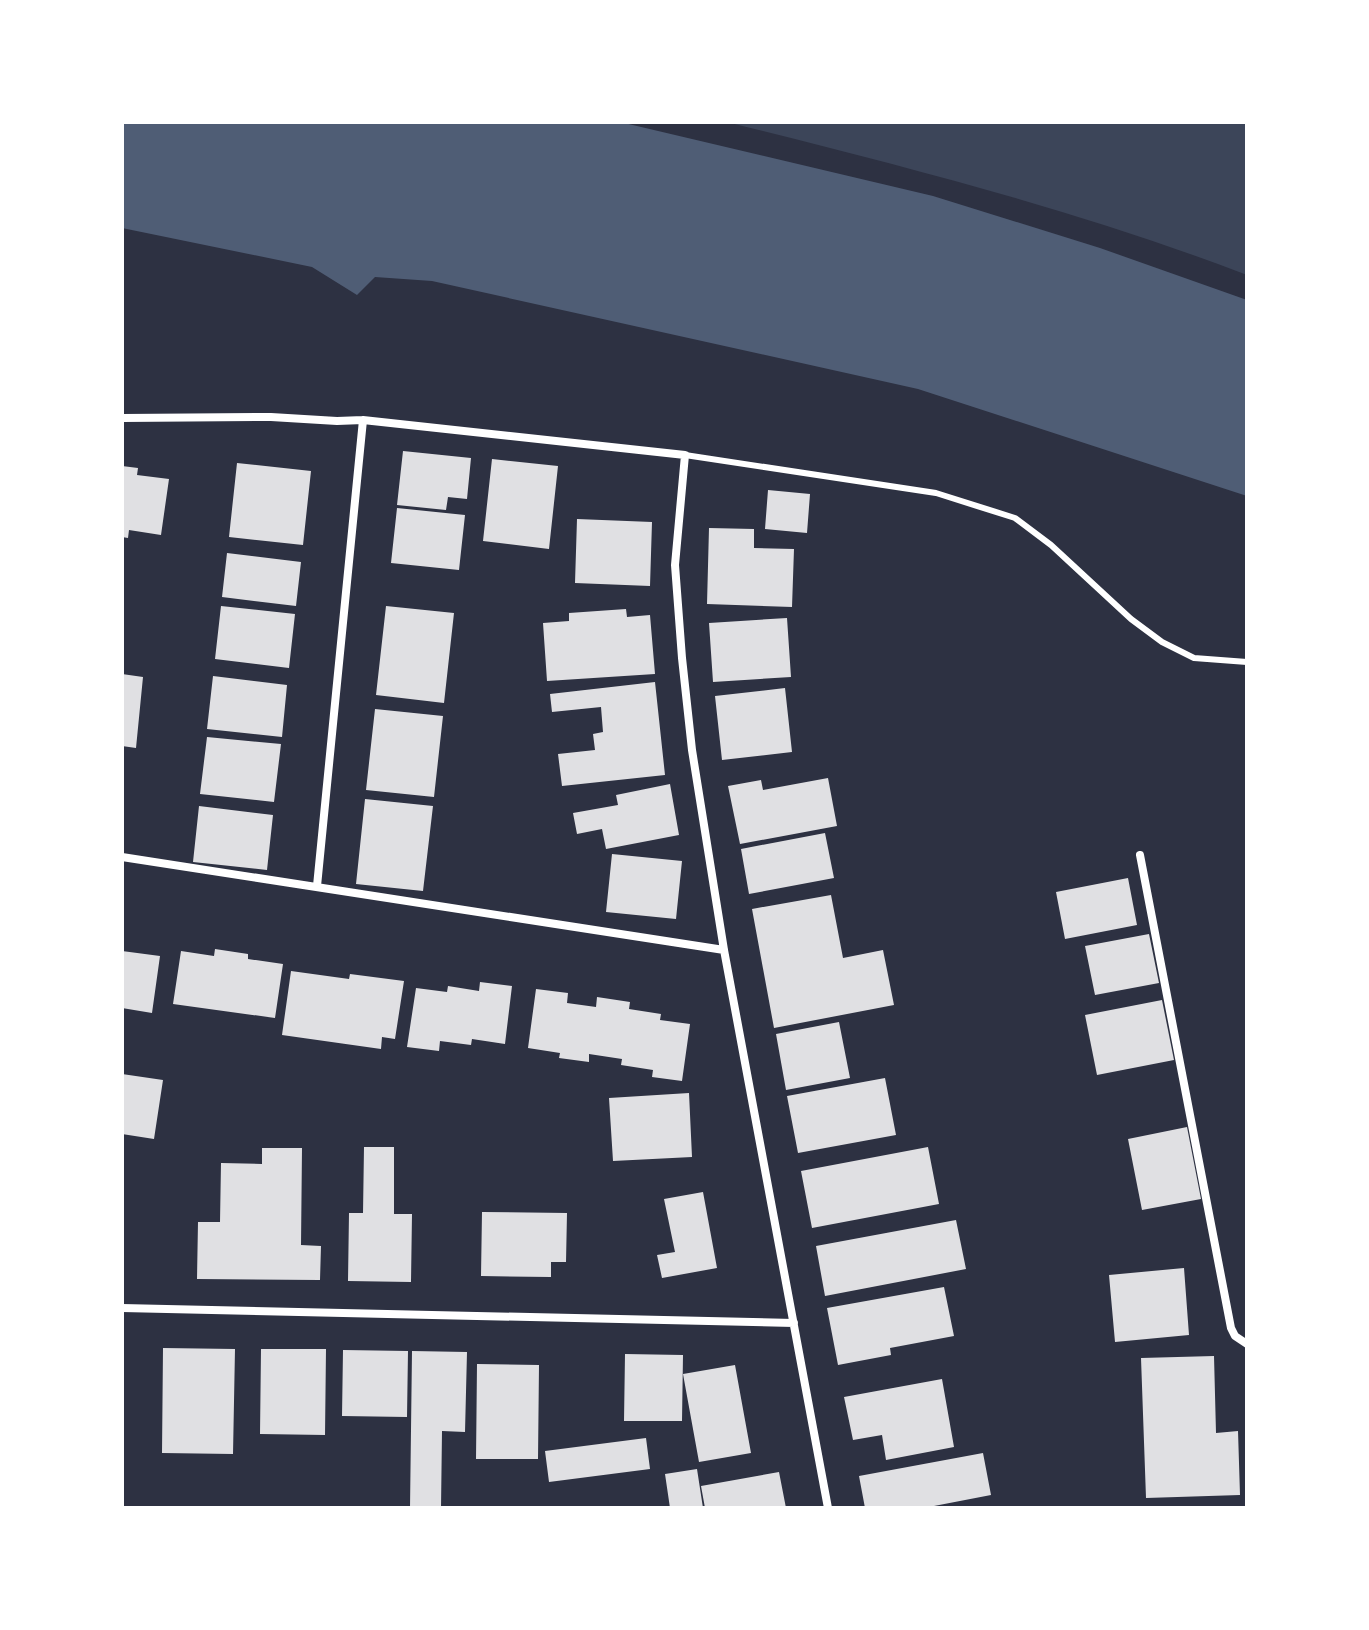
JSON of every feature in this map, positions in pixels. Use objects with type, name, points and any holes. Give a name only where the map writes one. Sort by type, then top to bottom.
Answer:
[{"type":"street","points":[[122,418],[363,420],[685,455],[675,565],[692,750],[724,950],[828,1508]]},
{"type":"street","points":[[317,886],[363,420]]},
{"type":"street","points":[[1140,855],[1231,1328],[1235,1336],[1247,1344]]},
{"type":"street","points":[[122,857],[724,950]]},
{"type":"street","points":[[122,1308],[794,1323]]},
{"type":"lane","points":[[685,455],[936,493],[1015,518],[1051,545],[1131,619],[1162,642],[1194,658],[1247,662]]},
{"type":"shaded area","points":[[122,122],[620,122],[933,196],[1100,248],[1247,300],[1247,496],[918,389],[432,281],[375,277],[357,295],[312,267],[122,228]]},
{"type":"shaded area","points":[[727,122],[1247,122],[1247,275],[1054,210]]},
{"type":"building","points":[[403,451],[471,458],[467,499],[448,497],[446,510],[397,505]]},
{"type":"building","points":[[492,459],[558,466],[549,549],[483,541]]},
{"type":"building","points":[[237,463],[311,471],[303,545],[229,537]]},
{"type":"building","points":[[122,466],[138,468],[137,475],[169,479],[161,535],[129,530],[128,538],[122,537]]},
{"type":"building","points":[[768,490],[810,494],[807,533],[765,529]]},
{"type":"building","points":[[397,508],[465,515],[459,570],[391,563]]},
{"type":"building","points":[[577,519],[652,522],[650,586],[575,583]]},
{"type":"building","points":[[709,528],[754,529],[754,548],[794,549],[792,607],[707,604]]},
{"type":"building","points":[[227,553],[301,562],[296,606],[222,597]]},
{"type":"building","points":[[221,606],[295,614],[289,668],[215,659]]},
{"type":"building","points":[[386,606],[454,613],[444,703],[376,695]]},
{"type":"building","points":[[626,609],[627,617],[650,615],[655,674],[547,681],[543,623],[569,621],[569,613]]},
{"type":"building","points":[[787,618],[791,677],[713,682],[709,623]]},
{"type":"building","points":[[122,674],[143,677],[136,748],[122,746]]},
{"type":"building","points":[[213,676],[287,685],[282,737],[207,729]]},
{"type":"building","points":[[655,682],[665,775],[562,786],[558,754],[595,750],[593,734],[603,732],[601,707],[552,712],[550,694]]},
{"type":"building","points":[[785,688],[792,752],[722,760],[715,696]]},
{"type":"building","points":[[375,709],[443,716],[434,797],[366,790]]},
{"type":"building","points":[[207,737],[281,744],[274,802],[200,794]]},
{"type":"building","points":[[828,778],[837,826],[740,844],[728,786],[761,780],[763,790]]},
{"type":"building","points":[[670,784],[679,835],[606,849],[602,829],[577,834],[573,813],[618,805],[616,795]]},
{"type":"building","points":[[365,799],[433,806],[423,891],[356,884]]},
{"type":"building","points":[[199,806],[273,815],[267,870],[193,862]]},
{"type":"building","points":[[825,833],[834,878],[749,894],[741,849]]},
{"type":"building","points":[[612,854],[682,861],[676,919],[606,912]]},
{"type":"building","points":[[1128,878],[1137,925],[1065,939],[1056,892]]},
{"type":"building","points":[[831,895],[843,958],[883,950],[894,1005],[774,1028],[752,909]]},
{"type":"building","points":[[1149,934],[1159,983],[1095,995],[1085,946]]},
{"type":"building","points":[[215,949],[248,954],[248,959],[283,964],[275,1018],[173,1004],[181,951],[214,956]]},
{"type":"building","points":[[122,951],[160,956],[152,1013],[122,1008]]},
{"type":"building","points":[[291,971],[349,979],[350,974],[404,981],[395,1039],[382,1037],[381,1049],[282,1035]]},
{"type":"building","points":[[480,982],[512,986],[505,1044],[472,1039],[471,1045],[440,1041],[439,1051],[407,1047],[416,988],[447,992],[448,986],[479,991]]},
{"type":"building","points":[[536,989],[568,993],[567,1003],[596,1007],[597,997],[630,1002],[629,1009],[661,1014],[660,1020],[690,1024],[682,1081],[652,1077],[653,1070],[621,1065],[622,1059],[589,1054],[589,1062],[559,1058],[560,1053],[528,1048]]},
{"type":"building","points":[[1162,1000],[1174,1060],[1097,1075],[1085,1015]]},
{"type":"building","points":[[839,1022],[850,1078],[786,1090],[776,1034]]},
{"type":"building","points":[[122,1074],[163,1080],[154,1139],[122,1134]]},
{"type":"building","points":[[885,1078],[896,1135],[798,1153],[787,1096]]},
{"type":"building","points":[[689,1093],[692,1157],[613,1161],[609,1098]]},
{"type":"building","points":[[1187,1127],[1201,1199],[1142,1210],[1128,1139]]},
{"type":"building","points":[[364,1147],[394,1147],[394,1214],[412,1214],[411,1282],[348,1281],[349,1213],[363,1213]]},
{"type":"building","points":[[928,1147],[939,1204],[812,1228],[801,1171]]},
{"type":"building","points":[[262,1148],[302,1148],[301,1245],[321,1246],[320,1280],[197,1279],[198,1222],[220,1222],[221,1163],[262,1164]]},
{"type":"building","points":[[703,1192],[717,1268],[662,1278],[657,1255],[675,1252],[664,1199]]},
{"type":"building","points":[[482,1212],[567,1213],[566,1262],[551,1262],[551,1277],[481,1276]]},
{"type":"building","points":[[956,1220],[966,1269],[825,1296],[816,1246]]},
{"type":"building","points":[[1184,1268],[1189,1335],[1115,1342],[1109,1275]]},
{"type":"building","points":[[944,1287],[954,1336],[890,1348],[891,1355],[838,1365],[827,1308]]},
{"type":"building","points":[[163,1348],[235,1349],[233,1454],[162,1453]]},
{"type":"building","points":[[261,1349],[326,1349],[325,1435],[260,1434]]},
{"type":"building","points":[[343,1350],[408,1351],[407,1417],[342,1416]]},
{"type":"building","points":[[412,1351],[467,1352],[465,1432],[442,1431],[441,1508],[410,1508]]},
{"type":"building","points":[[625,1354],[683,1355],[682,1421],[624,1421]]},
{"type":"building","points":[[1214,1356],[1216,1433],[1238,1431],[1240,1495],[1146,1498],[1141,1358]]},
{"type":"building","points":[[477,1364],[539,1365],[538,1459],[476,1459]]},
{"type":"building","points":[[735,1365],[751,1453],[699,1462],[683,1374]]},
{"type":"building","points":[[942,1379],[954,1447],[886,1460],[882,1435],[853,1440],[844,1397]]},
{"type":"building","points":[[646,1438],[650,1469],[549,1482],[545,1451]]},
{"type":"building","points":[[983,1453],[991,1495],[934,1508],[865,1508],[859,1476]]},
{"type":"building","points":[[697,1469],[703,1508],[670,1508],[665,1474]]},
{"type":"building","points":[[779,1472],[786,1508],[705,1508],[701,1486]]}]
